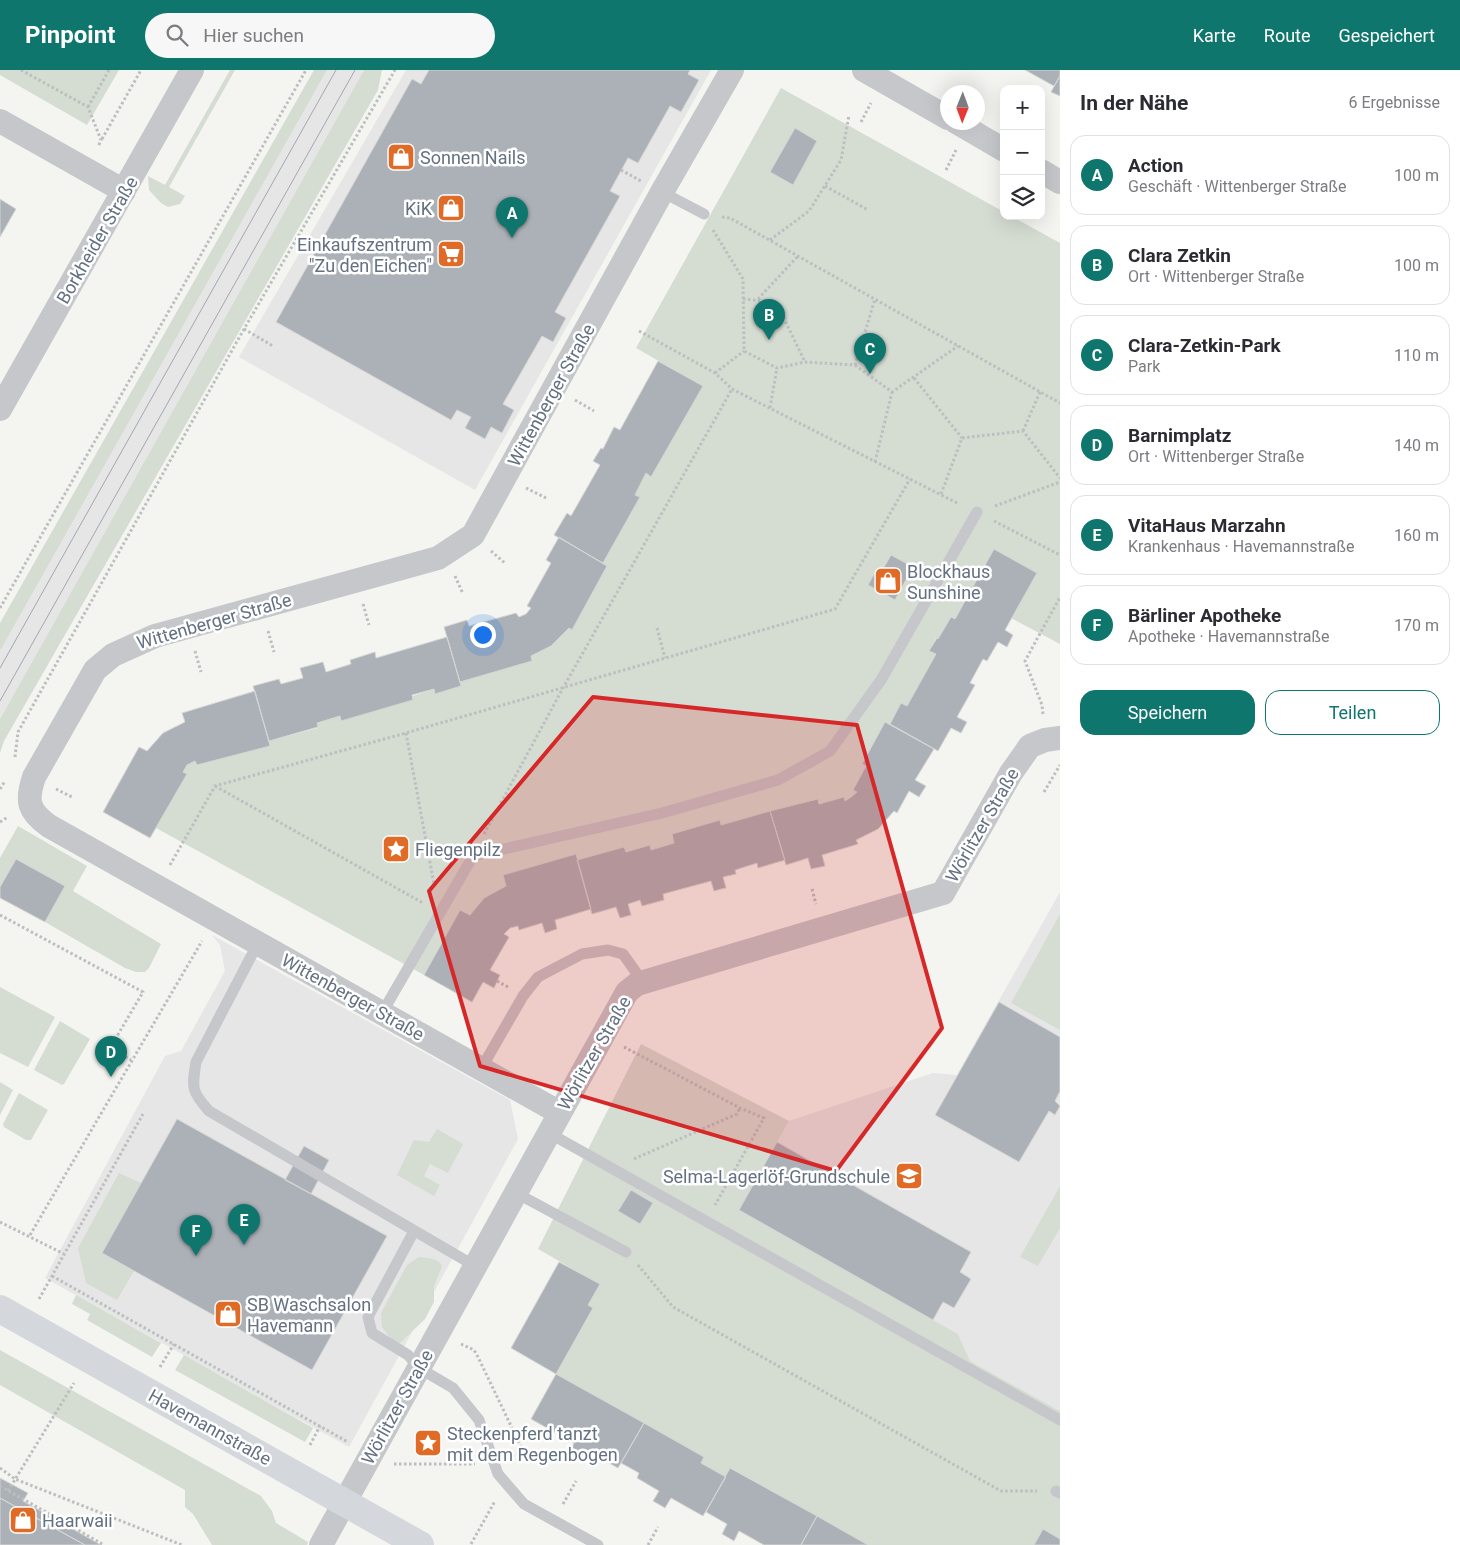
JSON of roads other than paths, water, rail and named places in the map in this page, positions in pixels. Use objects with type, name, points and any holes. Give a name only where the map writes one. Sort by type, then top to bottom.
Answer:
[{"type":"main road","name":"Havemannstraße","points":[[0,1309],[420,1545]]},
{"type":"street","name":"Borkheider Straße","points":[[0,409],[192,70]]},
{"type":"street","name":"Wittenberger Straße","points":[[554,1123],[481,1069],[49,826],[35,816],[29,802],[34,777],[95,670],[113,655],[155,636],[438,558],[473,535],[498,474],[732,70]]},
{"type":"street","points":[[864,70],[940,113]]},
{"type":"street","points":[[0,121],[124,191]]},
{"type":"street","points":[[970,130],[1000,148]]},
{"type":"street","points":[[1045,173],[1060,182]]},
{"type":"street","name":"Wörlitzer Straße","points":[[321,1545],[346,1503],[627,992],[643,982],[943,893],[1021,758],[1030,746],[1052,739]]},
{"type":"lane","points":[[662,192],[704,214]]},
{"type":"lane","points":[[382,1013],[472,856],[662,813],[778,780],[830,750],[881,680],[977,512]]},
{"type":"lane","points":[[258,944],[196,1062],[193,1082],[195,1095],[209,1111],[475,1266]]},
{"type":"lane","points":[[481,1069],[523,996],[538,976],[582,954],[608,950],[623,954],[643,982]]},
{"type":"lane","points":[[554,1123],[614,1168],[1060,1420]]},
{"type":"lane","points":[[516,1193],[626,1252]]},
{"type":"lane","points":[[414,1231],[368,1317],[372,1333],[408,1355],[419,1368],[453,1388],[479,1420],[498,1474],[524,1504],[598,1545]]},
{"type":"tram line","points":[[0,668],[336,70]]},
{"type":"tram line","points":[[0,701],[355,70]]},
{"type":"place","name":"Sonnen Nails","points":[[401,157]]},
{"type":"place","name":"KiK","points":[[451,208]]},
{"type":"place","name":"Action","points":[[512,238]]},
{"type":"place","name":"Einkaufszentrum \"Zu den Eichen\"","points":[[451,254]]},
{"type":"place","name":"Clara Zetkin","points":[[769,340]]},
{"type":"place","name":"Clara-Zetkin-Park","points":[[870,374]]},
{"type":"place","name":"Blockhaus Sunshine","points":[[888,581]]},
{"type":"place","name":"Fliegenpilz","points":[[396,849]]},
{"type":"place","name":"Barnimplatz","points":[[111,1077]]},
{"type":"place","name":"Selma-Lagerlöf-Grundschule","points":[[909,1176]]},
{"type":"place","name":"VitaHaus Marzahn","points":[[244,1245]]},
{"type":"place","name":"Bärliner Apotheke","points":[[196,1256]]},
{"type":"place","name":"SB Waschsalon Havemann","points":[[228,1314]]},
{"type":"place","name":"Steckenpferd tanzt mit dem Regenbogen","points":[[428,1443]]},
{"type":"place","name":"Haarwaii","points":[[23,1520]]}]
